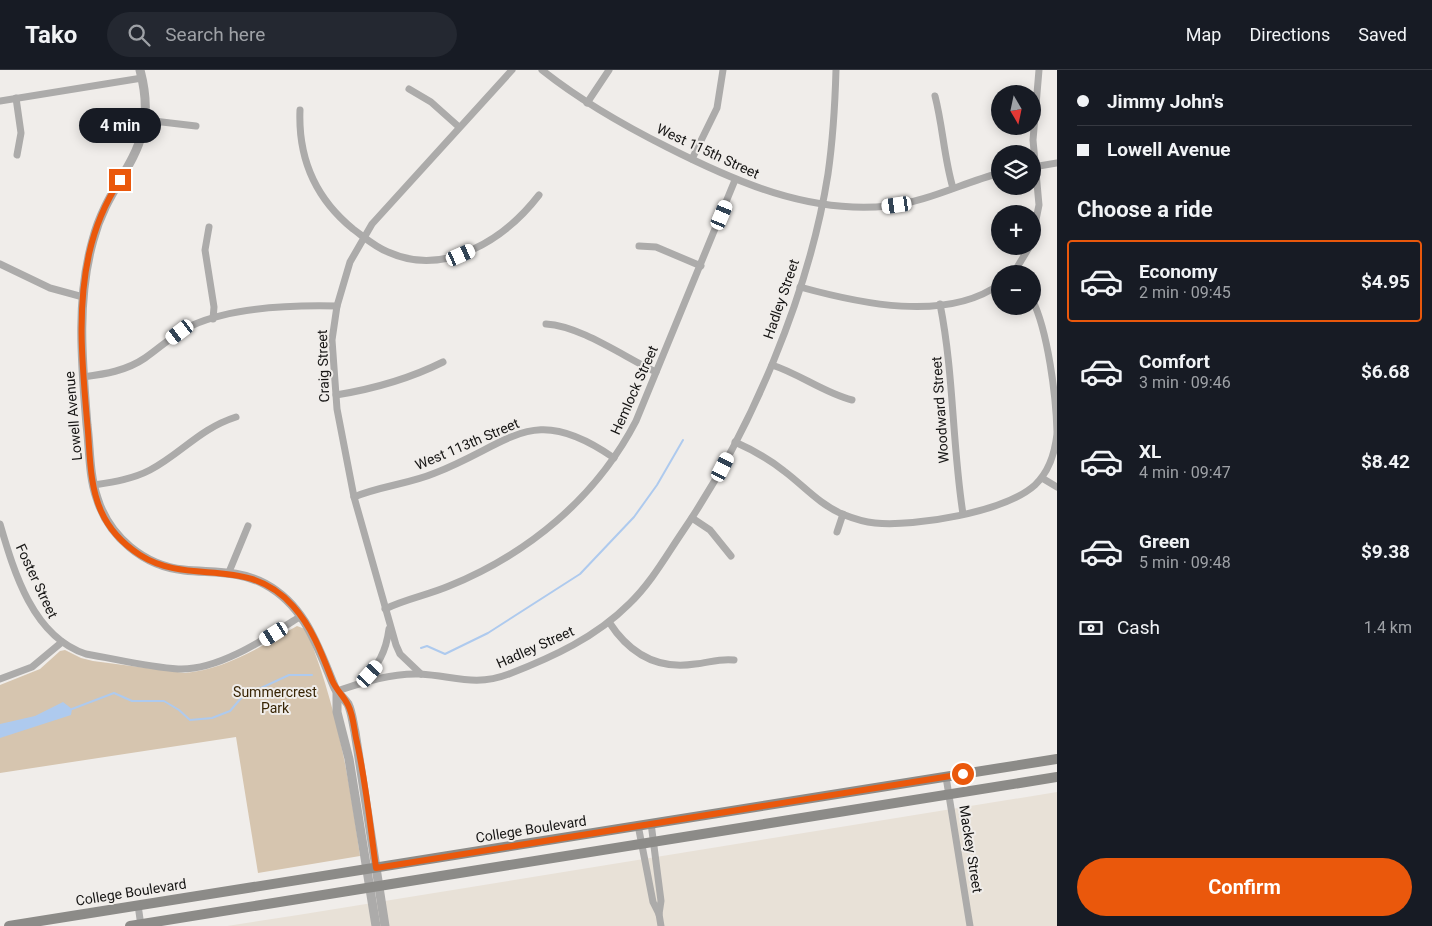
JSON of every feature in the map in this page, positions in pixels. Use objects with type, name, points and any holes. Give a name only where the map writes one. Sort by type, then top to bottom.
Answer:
[{"type":"main road","name":"College Boulevard","points":[[9,926],[1057,759]]},
{"type":"main road","points":[[137,925],[1057,777]]},
{"type":"street","name":"Craig Street","points":[[421,674],[400,654],[390,627],[354,497],[336,395],[332,340],[337,306],[350,262],[379,214],[512,70]]},
{"type":"street","name":"West 115th Street","points":[[542,70],[587,103],[692,160],[735,180],[784,196],[822,203],[887,206],[908,203],[991,176]]},
{"type":"street","points":[[587,103],[609,70]]},
{"type":"street","points":[[692,160],[716,108],[722,70]]},
{"type":"street","name":"Hadley Street","points":[[337,691],[386,677],[421,674],[462,681],[491,680],[561,651],[609,622],[646,586],[692,518],[735,442],[772,365],[800,287],[822,203],[832,146],[836,70]]},
{"type":"street","points":[[1033,145],[1038,70]]},
{"type":"street","points":[[0,101],[141,74]]},
{"type":"street","name":"Lowell Avenue","points":[[141,74],[145,97],[145,120],[140,143],[131,165],[102,213],[89,255],[83,298],[81,329],[83,377],[94,485],[99,505],[109,525],[129,547],[141,556],[162,566],[179,570],[229,572],[265,584],[285,598],[310,629],[337,691],[348,705],[358,747],[374,887],[376,926]]},
{"type":"street","points":[[409,89],[431,102],[459,128]]},
{"type":"street","points":[[935,96],[940,114],[945,160],[953,188]]},
{"type":"street","points":[[16,98],[21,133],[17,155]]},
{"type":"street","points":[[300,110],[301,145],[310,176],[328,206],[377,247],[401,257],[430,261],[446,259],[475,248],[495,236],[521,215],[539,195]]},
{"type":"street","points":[[145,120],[196,126]]},
{"type":"street","points":[[1041,165],[1057,163]]},
{"type":"street","name":"Hemlock Street","points":[[385,609],[449,587],[495,564],[547,529],[595,484],[614,458],[636,422],[735,180]]},
{"type":"street","points":[[209,227],[205,250],[214,306],[213,319]]},
{"type":"street","points":[[639,246],[656,247],[701,266]]},
{"type":"street","points":[[0,264],[43,285],[83,298]]},
{"type":"street","points":[[800,287],[840,298],[890,305],[940,304],[980,295],[991,289]]},
{"type":"street","name":"Woodward Street","points":[[940,304],[950,360],[954,442],[963,514]]},
{"type":"street","points":[[83,377],[115,372],[131,366],[180,332],[213,319],[287,306],[337,306]]},
{"type":"street","points":[[735,442],[768,459],[822,503],[862,521],[890,524],[963,514],[1004,504],[1017,498],[1042,478],[1053,456],[1057,433],[1048,358],[1039,315]]},
{"type":"street","points":[[546,324],[571,328],[656,372]]},
{"type":"street","points":[[336,395],[377,387],[444,362]]},
{"type":"street","points":[[772,365],[802,377],[831,394],[852,400]]},
{"type":"street","points":[[94,485],[120,481],[151,470],[204,431],[236,417]]},
{"type":"street","name":"West 113th Street","points":[[354,497],[430,476],[459,463],[509,436],[534,430],[548,429],[575,435],[614,458]]},
{"type":"street","points":[[1042,478],[1057,487]]},
{"type":"street","points":[[837,532],[843,514]]},
{"type":"street","points":[[692,518],[710,530],[731,556]]},
{"type":"street","name":"Foster Street","points":[[0,524],[15,568],[38,616],[52,635],[86,654],[187,668],[215,662],[260,642],[301,616]]},
{"type":"street","points":[[229,572],[248,526]]},
{"type":"street","points":[[609,622],[631,649],[654,661],[682,666],[716,660],[734,660]]},
{"type":"street","name":"Craig Street","points":[[361,683],[378,665],[383,655],[390,627]]},
{"type":"street","points":[[0,680],[32,667],[62,642]]},
{"type":"street","name":"Mackey Street","points":[[946,777],[970,926]]},
{"type":"street","points":[[651,823],[662,901],[659,914]]},
{"type":"street","points":[[638,825],[653,902],[659,914],[661,926]]},
{"type":"street","name":"Lowell Avenue","points":[[374,887],[385,926]]},
{"type":"street","points":[[137,925],[138,905]]},
{"type":"shaded area","points":[[1057,792],[1057,926],[227,926],[298,915]]},
{"type":"green space","name":"Summercrest Park","points":[[297,626],[305,629],[308,634],[327,689],[341,743],[360,856],[258,873],[236,737],[0,773],[0,685],[40,669],[60,651],[65,650],[81,658],[93,661],[185,673],[200,671],[229,662],[257,649]]},
{"type":"water","points":[[63,702],[72,709],[71,715],[0,738],[0,724],[35,716]]},
{"type":"waterway","points":[[421,648],[427,646],[445,654],[488,633],[580,574],[634,517],[657,485],[683,440]]},
{"type":"waterway","points":[[72,709],[114,693],[132,701],[164,701],[179,710],[190,720],[212,718],[230,711],[248,690],[261,688],[289,675],[312,675]]},
{"type":"route","points":[[120,180],[102,213],[93,238],[83,298],[82,359],[96,497],[109,525],[129,547],[141,556],[169,568],[187,571],[229,572],[242,575],[265,584],[292,604],[310,629],[337,691],[348,705],[360,757],[376,868],[963,774]]}]
